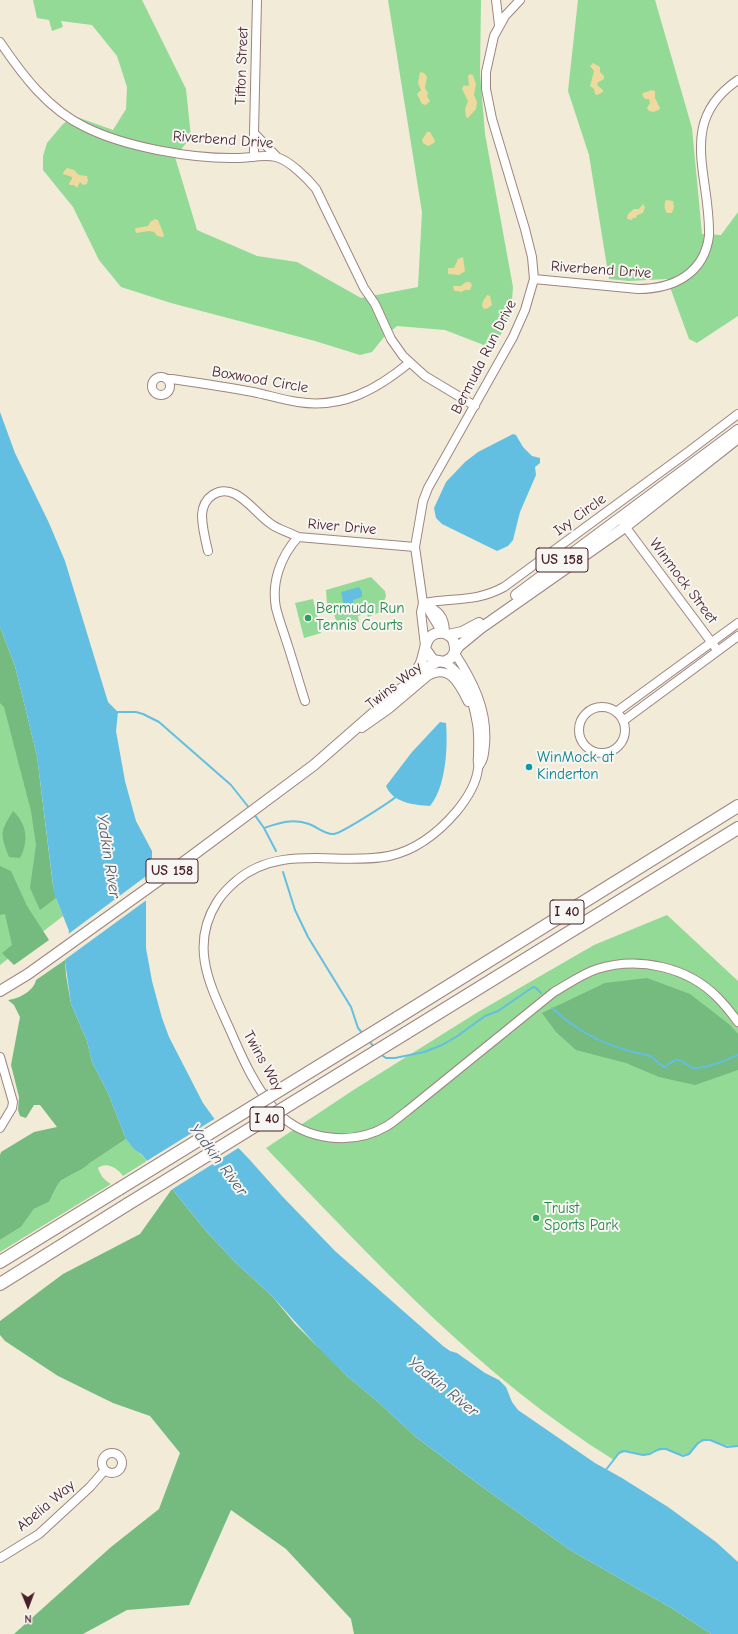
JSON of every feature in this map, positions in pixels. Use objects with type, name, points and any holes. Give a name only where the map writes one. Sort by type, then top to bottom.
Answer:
[{"type":"highway","name":"I 40","points":[[0,1262],[119,1190],[738,806]]},
{"type":"highway","name":"I 40","points":[[0,1284],[738,828]]},
{"type":"main road","name":"US 158","points":[[446,634],[462,632],[479,623],[738,430]]},
{"type":"main road","name":"US 158","points":[[455,652],[481,628],[506,609],[625,527],[738,438]]},
{"type":"main road","points":[[433,634],[446,634],[453,640],[455,652],[451,658],[440,662],[430,658],[426,648],[428,639],[433,634]]},
{"type":"main road","name":"US 158","points":[[0,991],[28,974],[169,873],[314,765],[401,689],[420,666],[426,648]]},
{"type":"main road","name":"US 158","points":[[401,689],[415,680],[431,665],[440,662]]},
{"type":"street","name":"Tifton Street","points":[[254,157],[257,0]]},
{"type":"street","points":[[496,0],[499,26]]},
{"type":"street","name":"Bermuda Run Drive","points":[[426,648],[421,612],[423,602],[415,547],[424,501],[428,488],[513,337],[525,310],[534,279],[532,257],[525,229],[488,105],[486,72],[490,46],[499,26],[505,16],[520,0]]},
{"type":"street","name":"Riverbend Drive","points":[[0,42],[42,96],[68,117],[90,129],[119,140],[156,149],[196,155],[237,158],[277,157],[292,166],[305,176],[316,189],[391,339],[409,363],[438,385],[475,406]]},
{"type":"street","name":"Riverbend Drive","points":[[534,279],[638,289],[653,289],[670,285],[688,274],[701,260],[709,236],[701,142],[703,124],[713,102],[738,80]]},
{"type":"street","points":[[254,133],[277,157]]},
{"type":"street","name":"Boxwood Circle","points":[[168,379],[242,390],[298,402],[326,403],[352,398],[369,391],[388,380],[409,363]]},
{"type":"street","name":"Ivy Circle","points":[[423,602],[475,598],[491,594],[514,580],[738,414]]},
{"type":"street","points":[[625,527],[623,522],[666,488],[672,479]]},
{"type":"street","points":[[208,551],[204,535],[203,512],[207,501],[213,494],[220,491],[230,492],[238,496],[269,523],[298,537]]},
{"type":"street","name":"Winmock Street","points":[[625,527],[718,651]]},
{"type":"street","name":"River Drive","points":[[305,701],[276,607],[275,588],[278,571],[284,558],[298,537],[415,547]]},
{"type":"street","name":"Bermuda Run Drive","points":[[423,602],[446,634]]},
{"type":"street","points":[[616,712],[738,623]]},
{"type":"street","points":[[623,721],[738,636]]},
{"type":"street","name":"Twins Way","points":[[455,652],[471,678],[483,714],[485,749],[483,761],[479,766]]},
{"type":"street","name":"Twins Way","points":[[440,662],[455,670],[466,686],[473,702],[478,731],[479,766],[475,779],[463,803],[441,829],[415,847],[390,856],[296,859],[264,864],[247,872],[230,886],[217,901],[208,920],[203,943],[204,961],[208,980],[257,1085],[277,1112],[289,1123],[318,1135],[335,1139],[370,1134],[387,1126],[407,1111],[554,992],[596,969],[618,964],[642,963],[668,968],[693,979],[718,998],[738,1022]]},
{"type":"street","name":"Twins Way","points":[[337,746],[389,709],[428,676],[436,672],[447,674],[456,681],[475,717]]},
{"type":"street","points":[[601,707],[609,708],[616,712],[623,721],[625,729],[624,737],[620,744],[606,752],[597,752],[590,749],[580,736],[579,728],[581,720],[586,713],[593,709],[601,707]]},
{"type":"street","points":[[0,1057],[13,1102],[12,1108],[0,1128]]},
{"type":"street","name":"Abelia Way","points":[[0,1557],[39,1534],[104,1471]]},
{"type":"green space","points":[[33,0],[142,0],[186,89],[191,137],[175,157],[197,230],[257,256],[297,262],[361,298],[418,287],[422,212],[388,0],[481,0],[480,73],[485,134],[513,287],[511,314],[498,340],[489,347],[445,330],[397,326],[384,337],[372,352],[360,355],[315,341],[171,303],[121,287],[99,260],[73,207],[43,170],[43,156],[47,143],[63,124],[74,116],[113,130],[126,109],[127,87],[117,56],[92,25],[61,21],[63,27],[52,31],[49,20],[37,18]]},
{"type":"green space","points":[[578,0],[655,0],[692,128],[702,234],[721,235],[738,212],[738,316],[697,343],[689,339],[667,279],[629,281],[609,279],[589,155],[568,91]]},
{"type":"green space","points":[[371,577],[385,591],[386,596],[380,612],[368,617],[367,613],[358,616],[359,622],[345,625],[344,622],[337,624],[331,603],[327,604],[326,590]]},
{"type":"green space","name":"Bermuda Run Tennis Courts","points":[[313,599],[321,633],[304,638],[295,603]]},
{"type":"green space","points":[[0,627],[54,893],[63,916],[0,965]]},
{"type":"green space","points":[[0,627],[15,666],[37,756],[53,886],[56,898],[40,910],[30,888],[36,845],[31,811],[4,707],[0,703]]},
{"type":"green space","points":[[13,811],[21,821],[25,833],[25,845],[20,858],[9,857],[3,837],[4,828]]},
{"type":"green space","points":[[0,866],[11,871],[27,906],[49,940],[14,965],[2,953],[12,945],[5,914],[0,915]]},
{"type":"green space","name":"Truist Sports Park","points":[[667,915],[738,981],[738,1446],[729,1446],[707,1441],[696,1446],[689,1454],[678,1455],[666,1449],[643,1455],[629,1451],[619,1453],[614,1460],[565,1427],[518,1392],[473,1354],[388,1274],[266,1148],[355,1089],[478,1012],[594,945]]},
{"type":"green space","points":[[65,960],[71,1004],[87,1041],[92,1062],[108,1093],[126,1139],[84,1168],[62,1180],[56,1187],[49,1202],[34,1209],[21,1227],[0,1240],[1,1152],[34,1132],[57,1127],[40,1105],[34,1105],[26,1118],[20,1116],[18,1110],[19,1097],[11,1065],[20,1017],[14,1005],[8,1000],[25,994],[32,988],[36,980]]},
{"type":"green space","points":[[647,978],[690,994],[730,1025],[738,1034],[738,1070],[695,1085],[659,1077],[626,1063],[576,1050],[556,1032],[542,1013],[605,983]]},
{"type":"green space","points":[[126,1139],[147,1161],[123,1176],[112,1166],[101,1166],[98,1168],[100,1173],[104,1179],[111,1184],[0,1252],[0,1240],[21,1227],[34,1209],[49,1202],[56,1187],[62,1180],[84,1168]]},
{"type":"green space","points":[[172,1189],[206,1231],[235,1262],[272,1296],[295,1324],[347,1376],[416,1437],[570,1550],[673,1609],[711,1634],[354,1634],[351,1619],[286,1549],[231,1510],[189,1605],[127,1610],[83,1634],[14,1634],[111,1547],[159,1509],[180,1453],[150,1416],[113,1403],[58,1376],[5,1341],[0,1335],[0,1321],[63,1274],[140,1234]]},
{"type":"sand","points":[[593,63],[600,67],[600,72],[604,76],[604,79],[597,83],[603,92],[597,95],[595,94],[594,89],[590,86],[594,71],[590,66]]},
{"type":"sand","points":[[420,72],[424,73],[427,77],[425,88],[430,101],[426,105],[422,104],[417,94],[421,90],[418,83]]},
{"type":"sand","points":[[470,74],[473,75],[476,84],[474,95],[477,102],[476,109],[468,118],[466,117],[465,109],[468,101],[462,89],[464,85],[469,85],[468,76]]},
{"type":"sand","points":[[652,90],[655,91],[655,98],[660,108],[659,110],[653,112],[649,111],[647,108],[650,103],[649,99],[645,99],[642,95],[643,93]]},
{"type":"sand","points":[[427,132],[430,132],[435,141],[428,146],[423,143],[422,140]]},
{"type":"sand","points":[[67,168],[74,170],[79,175],[87,176],[87,184],[83,185],[80,182],[77,188],[74,185],[70,185],[69,183],[72,177],[63,174]]},
{"type":"sand","points":[[666,200],[673,201],[674,207],[672,213],[667,213],[666,211]]},
{"type":"sand","points":[[643,204],[645,207],[643,213],[637,215],[636,218],[633,218],[632,220],[627,219],[628,214],[634,209],[639,209]]},
{"type":"sand","points":[[155,219],[158,220],[164,235],[163,237],[157,236],[154,232],[149,231],[136,233],[136,228],[148,226],[150,222]]},
{"type":"sand","points":[[463,257],[465,271],[459,275],[448,274],[448,269],[454,268],[458,259]]},
{"type":"sand","points":[[466,282],[470,282],[472,285],[470,290],[461,292],[454,291],[453,286],[461,286]]},
{"type":"sand","points":[[487,295],[490,296],[492,305],[484,309],[482,306],[483,301]]},
{"type":"water","name":"Yadkin River","points":[[0,412],[15,453],[49,523],[65,561],[108,702],[118,712],[116,731],[125,781],[136,821],[152,851],[152,866],[146,898],[146,948],[152,981],[169,1037],[203,1103],[226,1135],[335,1251],[443,1346],[450,1351],[457,1353],[485,1373],[499,1380],[506,1387],[512,1402],[518,1410],[595,1463],[668,1507],[716,1542],[738,1562],[738,1634],[711,1634],[673,1609],[570,1550],[416,1437],[325,1355],[272,1296],[235,1262],[206,1231],[168,1184],[126,1139],[108,1093],[92,1062],[87,1041],[71,1004],[65,961],[69,931],[54,893],[37,756],[15,666],[0,627]]},
{"type":"water","points":[[513,434],[516,435],[523,447],[532,456],[540,458],[540,463],[535,467],[536,475],[520,512],[513,540],[508,546],[497,551],[442,524],[436,518],[434,508],[446,482],[465,462],[478,452]]},
{"type":"water","points":[[359,587],[362,592],[362,597],[353,600],[356,611],[341,615],[339,608],[344,606],[341,592]]},
{"type":"water","points":[[440,722],[446,723],[447,743],[443,778],[435,798],[430,806],[411,804],[399,800],[389,792],[386,786],[412,752]]},
{"type":"pier","points":[[153,871],[148,899],[63,961],[67,935]]},
{"type":"pier","points":[[216,1118],[227,1134],[240,1147],[171,1190],[145,1162]]},
{"type":"waterway","points":[[116,712],[136,712],[159,722],[231,785],[250,809]]},
{"type":"waterway","points":[[264,828],[281,823],[297,821],[334,834],[356,823],[397,796]]},
{"type":"waterway","points":[[254,814],[264,828],[276,851]]},
{"type":"waterway","points":[[283,872],[295,910],[308,937],[351,1007],[358,1028],[363,1034]]},
{"type":"waterway","points":[[380,1054],[386,1058],[395,1058],[424,1052],[442,1045],[456,1037],[485,1016],[498,1011],[533,987],[541,993]]},
{"type":"waterway","points":[[552,1008],[586,1034],[605,1043],[650,1056],[664,1067],[675,1060],[680,1060],[692,1068],[700,1068],[738,1055]]},
{"type":"waterway","points":[[369,1041],[375,1048]]},
{"type":"waterway","points":[[605,1471],[619,1453],[624,1451],[643,1455],[650,1454],[659,1449],[666,1449],[683,1456],[689,1454],[698,1443],[703,1440],[710,1440],[727,1447],[738,1446]]},
{"type":"place","name":"Bermuda Run Tennis Courts","points":[[308,618]]},
{"type":"place","name":"WinMock at Kinderton","points":[[529,767]]},
{"type":"place","name":"Truist Sports Park","points":[[536,1218]]}]
